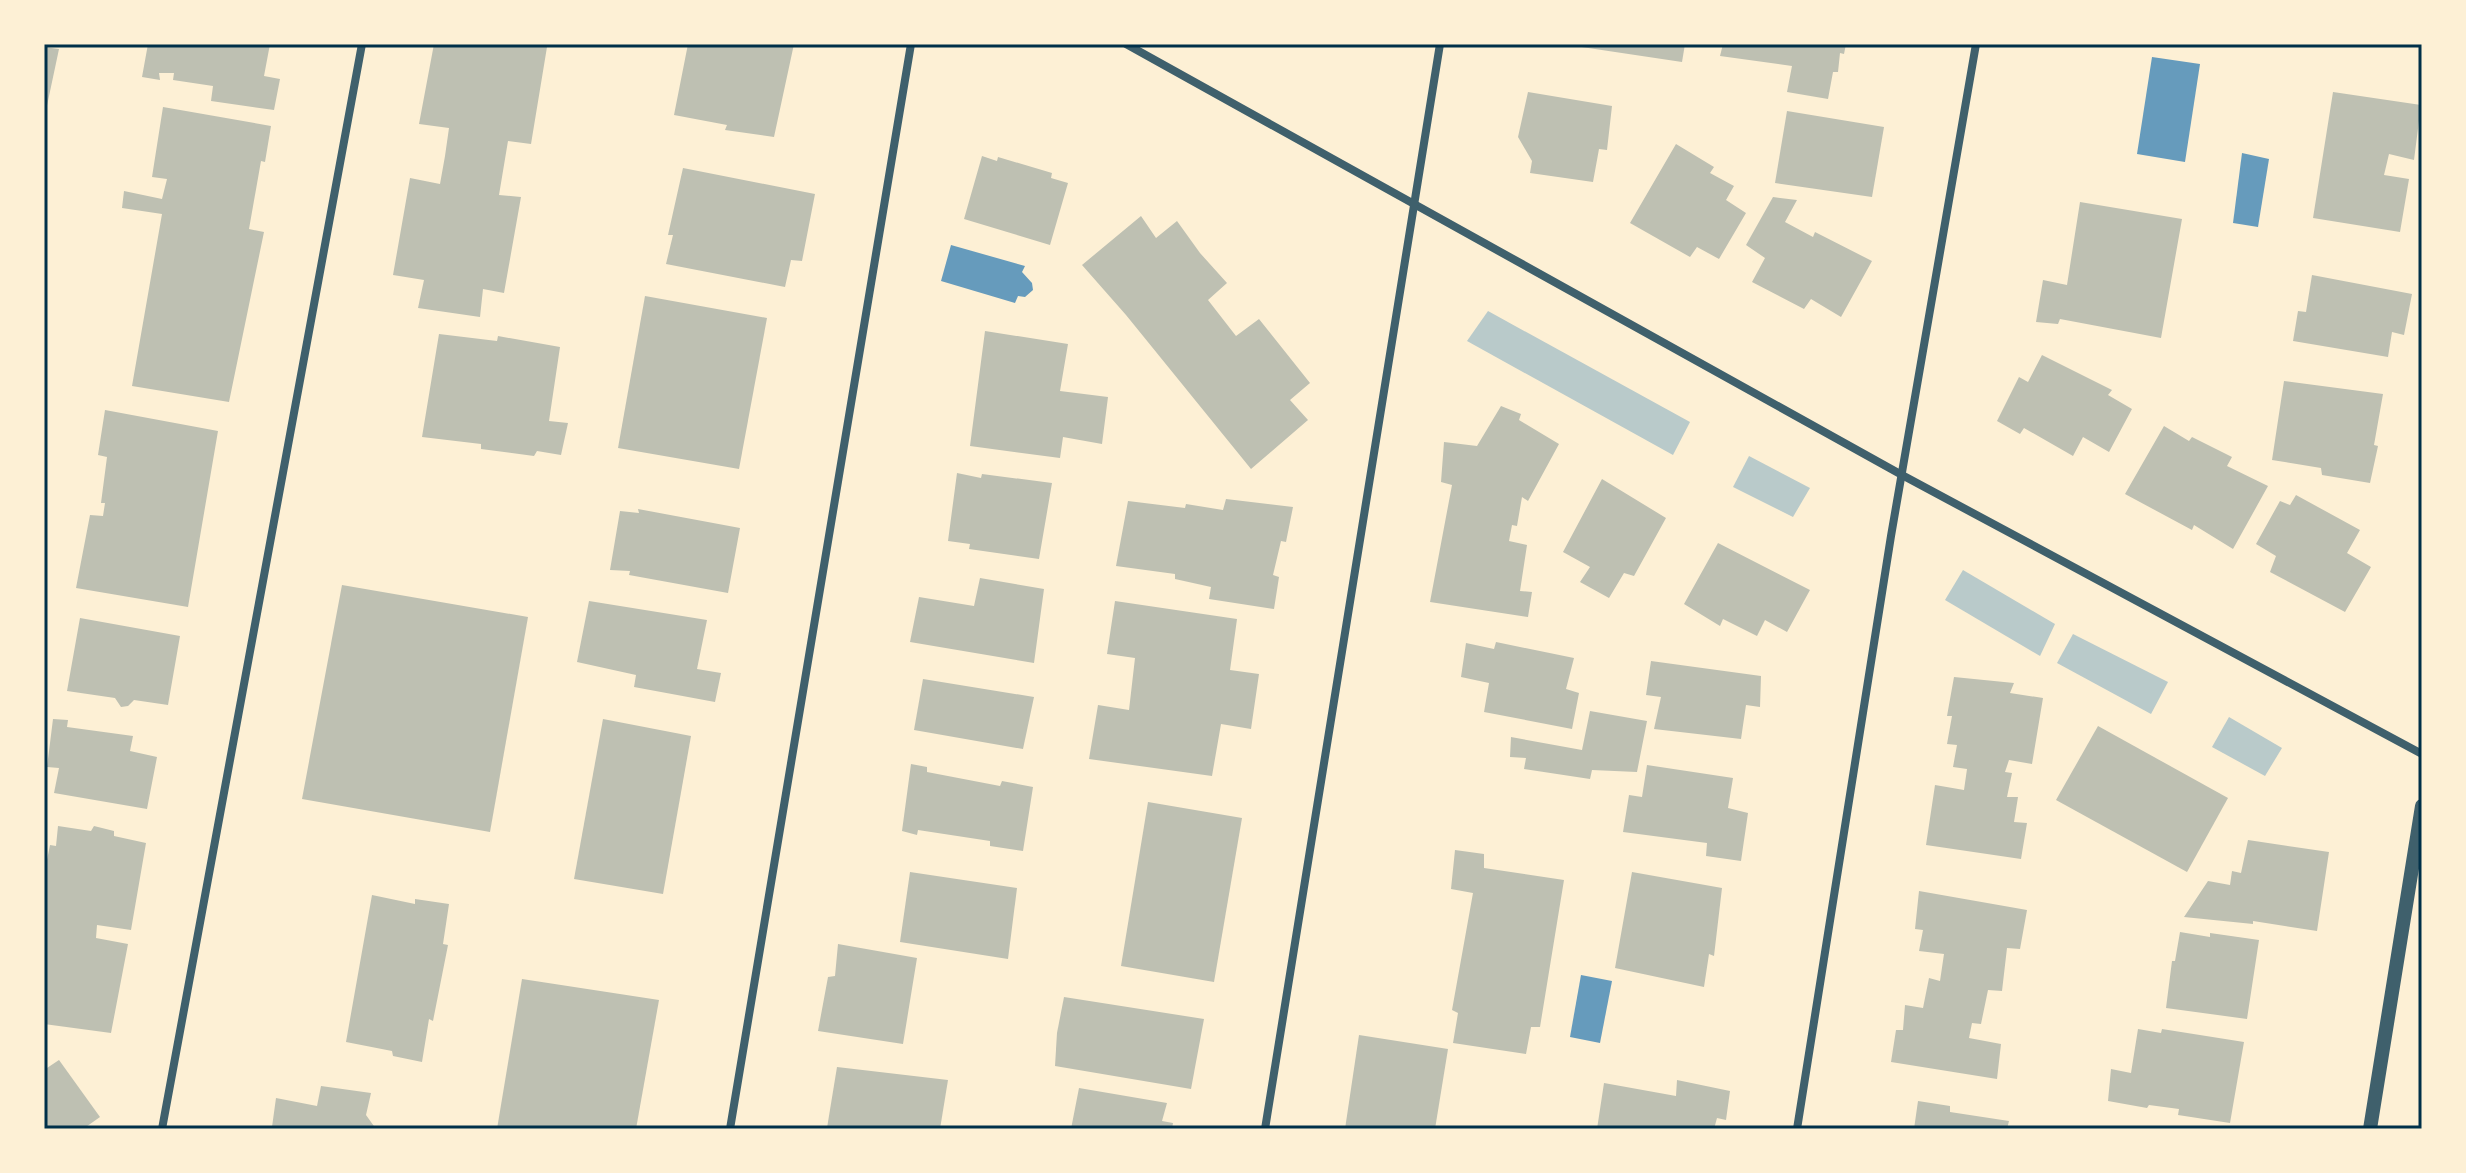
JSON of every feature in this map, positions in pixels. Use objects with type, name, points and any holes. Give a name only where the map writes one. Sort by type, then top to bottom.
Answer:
[{"type":"street","points":[[162,1129],[362,44]]},
{"type":"street","points":[[730,1129],[911,44]]},
{"type":"street","points":[[1126,44],[1902,475],[2422,754]]},
{"type":"street","points":[[1265,1129],[1440,44]]},
{"type":"street","points":[[1797,1129],[1902,475],[1976,44]]},
{"type":"street","points":[[2370,1129],[2422,806]]},
{"type":"shaded area","points":[[1488,311],[1690,422],[1673,455],[1467,341]]},
{"type":"shaded area","points":[[1749,456],[1810,488],[1793,517],[1733,487]]},
{"type":"shaded area","points":[[1963,570],[2055,624],[2040,656],[1945,600]]},
{"type":"shaded area","points":[[2073,634],[2168,682],[2151,714],[2057,663]]},
{"type":"shaded area","points":[[2229,717],[2282,748],[2265,776],[2212,747]]},
{"type":"water","points":[[2152,57],[2200,64],[2185,162],[2137,154]]},
{"type":"water","points":[[2242,153],[2269,159],[2258,227],[2233,223]]},
{"type":"water","points":[[951,245],[1025,266],[1022,272],[1032,283],[1033,290],[1025,297],[1018,296],[1015,303],[941,281]]},
{"type":"water","points":[[1581,975],[1612,981],[1600,1043],[1570,1037]]},
{"type":"building","points":[[148,44],[270,44],[264,76],[280,79],[274,110],[211,101],[213,86],[173,80],[174,73],[159,73],[160,80],[142,77]]},
{"type":"building","points":[[434,44],[527,44],[547,47],[531,144],[508,141],[499,195],[521,197],[504,293],[483,289],[480,317],[418,308],[424,280],[393,275],[410,178],[440,184],[445,156],[449,128],[419,124]]},
{"type":"building","points":[[688,44],[794,44],[774,137],[725,130],[727,125],[674,115]]},
{"type":"building","points":[[1575,44],[1685,44],[1682,62]]},
{"type":"building","points":[[1723,44],[1846,44],[1844,54],[1840,53],[1838,72],[1833,72],[1828,99],[1787,92],[1792,66],[1720,56]]},
{"type":"building","points":[[44,47],[59,49],[45,115],[44,115]]},
{"type":"building","points":[[1528,92],[1612,106],[1607,150],[1599,149],[1593,182],[1530,173],[1532,161],[1518,137]]},
{"type":"building","points":[[2333,92],[2421,105],[2414,160],[2389,154],[2384,175],[2409,179],[2400,232],[2313,218]]},
{"type":"building","points":[[163,107],[271,126],[265,162],[261,161],[249,229],[264,232],[229,402],[132,386],[162,214],[122,208],[124,191],[162,199],[167,179],[152,177]]},
{"type":"building","points":[[1787,111],[1884,127],[1872,197],[1775,183]]},
{"type":"building","points":[[1676,144],[1714,167],[1710,173],[1734,186],[1726,200],[1746,213],[1719,259],[1697,247],[1690,257],[1630,223]]},
{"type":"building","points":[[982,156],[997,161],[998,157],[1052,173],[1051,178],[1068,183],[1050,245],[964,219]]},
{"type":"building","points":[[683,168],[815,194],[802,261],[791,260],[785,287],[666,264],[673,235],[668,235]]},
{"type":"building","points":[[1773,197],[1797,200],[1785,222],[1813,237],[1815,232],[1872,261],[1841,317],[1811,299],[1804,309],[1752,282],[1765,258],[1746,245]]},
{"type":"building","points":[[2080,202],[2182,219],[2161,338],[2060,319],[2058,324],[2036,322],[2043,280],[2067,285]]},
{"type":"building","points":[[1141,216],[1156,238],[1177,221],[1227,283],[1208,300],[1236,336],[1259,319],[1310,383],[1290,400],[1308,420],[1251,469],[1082,265]]},
{"type":"building","points":[[2312,275],[2412,294],[2404,335],[2392,332],[2388,357],[2293,341],[2298,311],[2306,312]]},
{"type":"building","points":[[645,296],[767,318],[739,469],[618,448]]},
{"type":"building","points":[[985,331],[1068,344],[1060,391],[1108,397],[1102,444],[1063,437],[1060,458],[970,446]]},
{"type":"building","points":[[439,334],[497,341],[498,336],[560,347],[549,421],[568,423],[561,455],[537,451],[534,456],[481,449],[481,444],[422,437]]},
{"type":"building","points":[[2042,355],[2112,390],[2108,395],[2132,409],[2109,452],[2083,437],[2073,456],[2024,428],[2020,434],[1997,421],[2019,377],[2028,382]]},
{"type":"building","points":[[2284,381],[2383,394],[2374,445],[2378,446],[2370,483],[2322,475],[2321,468],[2272,460]]},
{"type":"building","points":[[1501,406],[1521,414],[1519,420],[1559,444],[1528,501],[1522,497],[1517,526],[1512,525],[1509,541],[1527,545],[1520,591],[1532,592],[1528,617],[1430,602],[1452,485],[1441,482],[1444,442],[1477,446]]},
{"type":"building","points":[[105,410],[218,431],[188,607],[76,588],[90,515],[103,516],[105,503],[101,503],[107,457],[98,455]]},
{"type":"building","points":[[2164,426],[2189,441],[2192,437],[2232,457],[2227,466],[2268,486],[2233,549],[2194,525],[2192,530],[2125,494]]},
{"type":"building","points":[[957,473],[981,478],[982,474],[1052,483],[1039,559],[969,549],[970,544],[948,541]]},
{"type":"building","points":[[1602,479],[1666,518],[1634,576],[1624,573],[1609,598],[1580,582],[1590,567],[1563,552]]},
{"type":"building","points":[[2296,495],[2360,530],[2347,553],[2371,567],[2345,612],[2270,572],[2276,556],[2256,544],[2280,501],[2290,505]]},
{"type":"building","points":[[1226,499],[1293,507],[1286,542],[1281,541],[1273,575],[1279,577],[1274,609],[1209,599],[1211,587],[1175,579],[1175,574],[1116,566],[1128,501],[1185,508],[1186,504],[1223,510]]},
{"type":"building","points":[[638,509],[740,528],[728,593],[629,575],[630,571],[610,570],[620,511],[639,513]]},
{"type":"building","points":[[1718,543],[1810,590],[1787,632],[1765,620],[1757,636],[1723,619],[1720,626],[1684,604]]},
{"type":"building","points":[[980,578],[1044,589],[1034,663],[910,642],[919,597],[974,606]]},
{"type":"building","points":[[342,585],[528,617],[490,832],[302,799]]},
{"type":"building","points":[[589,601],[707,620],[697,669],[721,673],[715,702],[634,687],[636,675],[577,662]]},
{"type":"building","points":[[1115,601],[1237,619],[1230,670],[1259,674],[1251,729],[1221,724],[1212,776],[1089,759],[1098,705],[1129,710],[1135,658],[1107,654]]},
{"type":"building","points":[[80,618],[180,636],[168,705],[134,700],[128,706],[121,707],[115,698],[67,691]]},
{"type":"building","points":[[1496,642],[1574,658],[1566,689],[1579,693],[1572,729],[1484,712],[1489,683],[1461,677],[1466,643],[1494,649]]},
{"type":"building","points":[[1651,661],[1761,676],[1760,707],[1746,705],[1741,739],[1654,729],[1661,697],[1646,695]]},
{"type":"building","points":[[1954,677],[2014,683],[2010,693],[2043,698],[2032,764],[2009,760],[2005,772],[2012,773],[2007,797],[2018,797],[2014,822],[2027,823],[2021,859],[1926,845],[1935,785],[1964,790],[1967,769],[1953,767],[1957,745],[1947,744],[1952,716],[1947,716]]},
{"type":"building","points":[[923,679],[1034,697],[1023,749],[914,730]]},
{"type":"building","points":[[1590,711],[1647,721],[1637,772],[1592,770],[1590,779],[1524,769],[1526,758],[1510,757],[1511,737],[1582,750]]},
{"type":"building","points":[[53,719],[68,720],[67,727],[133,736],[130,751],[157,757],[147,809],[54,793],[59,768],[47,767]]},
{"type":"building","points":[[603,719],[691,736],[663,894],[574,879]]},
{"type":"building","points":[[2098,726],[2228,798],[2187,872],[2056,800]]},
{"type":"building","points":[[911,764],[927,767],[927,772],[1000,786],[1002,781],[1033,787],[1023,851],[990,846],[990,841],[918,830],[917,835],[902,831]]},
{"type":"building","points":[[1647,765],[1733,778],[1728,808],[1748,813],[1741,861],[1706,856],[1707,843],[1623,832],[1629,795],[1642,797]]},
{"type":"building","points":[[1148,802],[1242,818],[1214,982],[1121,966]]},
{"type":"building","points":[[58,826],[91,831],[94,826],[114,831],[114,836],[146,843],[131,930],[97,925],[96,938],[128,944],[111,1033],[44,1024],[44,875],[50,845],[56,846]]},
{"type":"building","points":[[2248,840],[2329,852],[2317,931],[2253,921],[2253,924],[2184,917],[2208,881],[2230,885],[2232,871],[2241,873]]},
{"type":"building","points":[[1455,850],[1484,854],[1484,868],[1564,880],[1540,1027],[1531,1027],[1526,1054],[1453,1043],[1458,1013],[1452,1010],[1473,893],[1451,889]]},
{"type":"building","points":[[910,872],[1017,888],[1008,959],[900,942]]},
{"type":"building","points":[[1632,872],[1722,888],[1714,956],[1709,954],[1704,987],[1615,968]]},
{"type":"building","points":[[1919,891],[2027,910],[2020,949],[2007,948],[2002,991],[1988,990],[1981,1024],[1972,1023],[1969,1038],[2001,1044],[1997,1079],[1891,1062],[1896,1030],[1903,1030],[1905,1005],[1923,1008],[1929,978],[1940,981],[1944,954],[1919,951],[1923,930],[1915,929]]},
{"type":"building","points":[[372,895],[415,904],[415,899],[449,904],[443,944],[448,945],[433,1021],[429,1019],[422,1062],[393,1056],[392,1051],[346,1042]]},
{"type":"building","points":[[2180,932],[2259,940],[2247,1019],[2166,1008],[2172,961],[2175,961]]},
{"type":"building","points":[[838,944],[917,958],[903,1044],[818,1031],[828,977],[835,976]]},
{"type":"building","points":[[522,979],[659,1000],[636,1129],[497,1129]]},
{"type":"building","points":[[1064,997],[1204,1019],[1191,1089],[1055,1066]]},
{"type":"building","points":[[2138,1029],[2161,1033],[2162,1029],[2244,1042],[2230,1123],[2178,1115],[2179,1109],[2149,1105],[2147,1108],[2108,1101],[2111,1069],[2131,1073]]},
{"type":"building","points":[[1359,1035],[1448,1049],[1435,1129],[1345,1129]]},
{"type":"building","points":[[59,1060],[100,1117],[83,1129],[44,1129],[44,1070]]},
{"type":"building","points":[[837,1067],[948,1080],[940,1129],[827,1128]]},
{"type":"building","points":[[1677,1080],[1730,1091],[1726,1120],[1717,1118],[1714,1129],[1597,1129],[1604,1083],[1676,1096]]},
{"type":"building","points":[[321,1086],[371,1093],[366,1115],[376,1129],[272,1127],[276,1098],[317,1106]]},
{"type":"building","points":[[1079,1088],[1167,1103],[1162,1121],[1173,1123],[1172,1129],[1071,1129]]},
{"type":"building","points":[[1918,1101],[1950,1106],[1950,1112],[2009,1121],[2007,1129],[1914,1129]]}]
